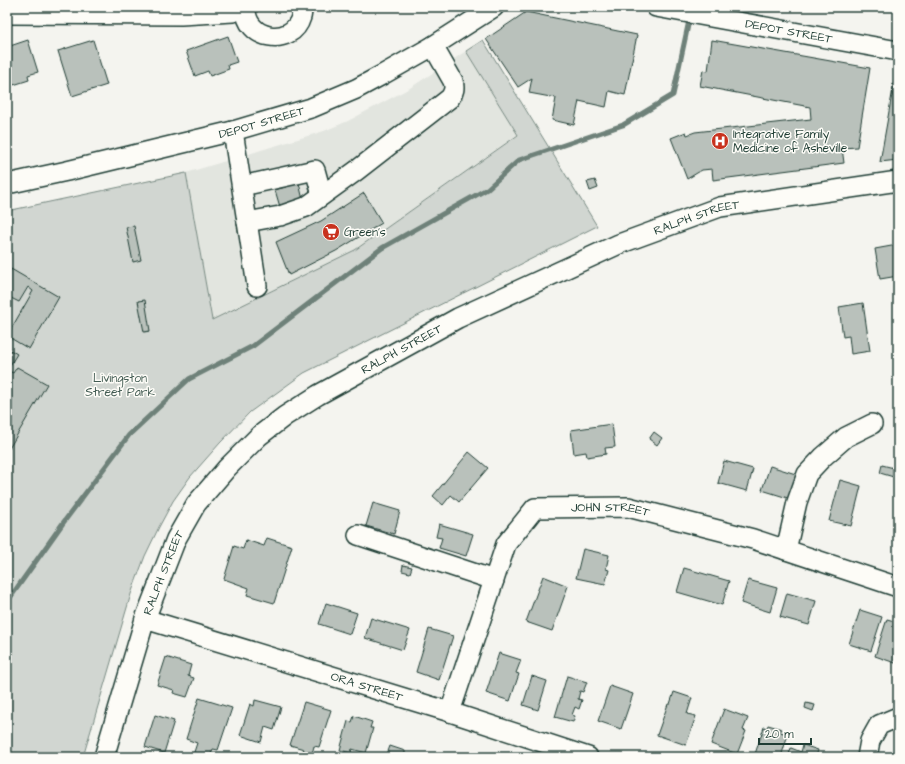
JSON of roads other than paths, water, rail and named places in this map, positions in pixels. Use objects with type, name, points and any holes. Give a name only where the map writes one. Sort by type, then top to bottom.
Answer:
[{"type":"street","points":[[7,14],[149,11],[181,15],[225,12],[246,8],[250,25],[260,34],[272,37],[285,35],[295,28],[302,17],[302,7]]},
{"type":"street","name":"DEPOT STREET","points":[[7,184],[233,131],[311,108],[356,88],[433,46],[494,7]]},
{"type":"street","name":"DEPOT STREET","points":[[661,8],[898,51]]},
{"type":"street","points":[[247,222],[292,212],[306,207],[356,171],[450,98],[454,92],[454,81],[433,46]]},
{"type":"street","points":[[233,131],[257,286]]},
{"type":"street","points":[[242,186],[315,170],[322,195]]},
{"type":"street","name":"RALPH STREET","points":[[104,757],[145,619],[176,539],[196,504],[227,468],[260,436],[285,416],[318,395],[458,318],[619,244],[720,207],[898,181]]},
{"type":"street","points":[[786,550],[797,502],[807,474],[823,457],[846,437],[872,424]]},
{"type":"street","name":"JOHN STREET","points":[[450,712],[506,544],[535,508],[628,507],[753,539],[898,587]]},
{"type":"street","points":[[358,535],[494,580]]},
{"type":"street","name":"ORA STREET","points":[[145,619],[450,712],[588,757]]},
{"type":"street","points":[[867,757],[870,741],[878,725],[898,717]]},
{"type":"waterway","points":[[7,602],[63,523],[129,435],[189,379],[253,346],[382,248],[487,189],[519,160],[623,125],[673,95],[690,16]]},
{"type":"place","name":"Integrative Family Medicine of Asheville","points":[[720,141]]},
{"type":"place","name":"Green's","points":[[331,232]]},
{"type":"park label","name":"Livingston Street Park","points":[[120,385]]}]
